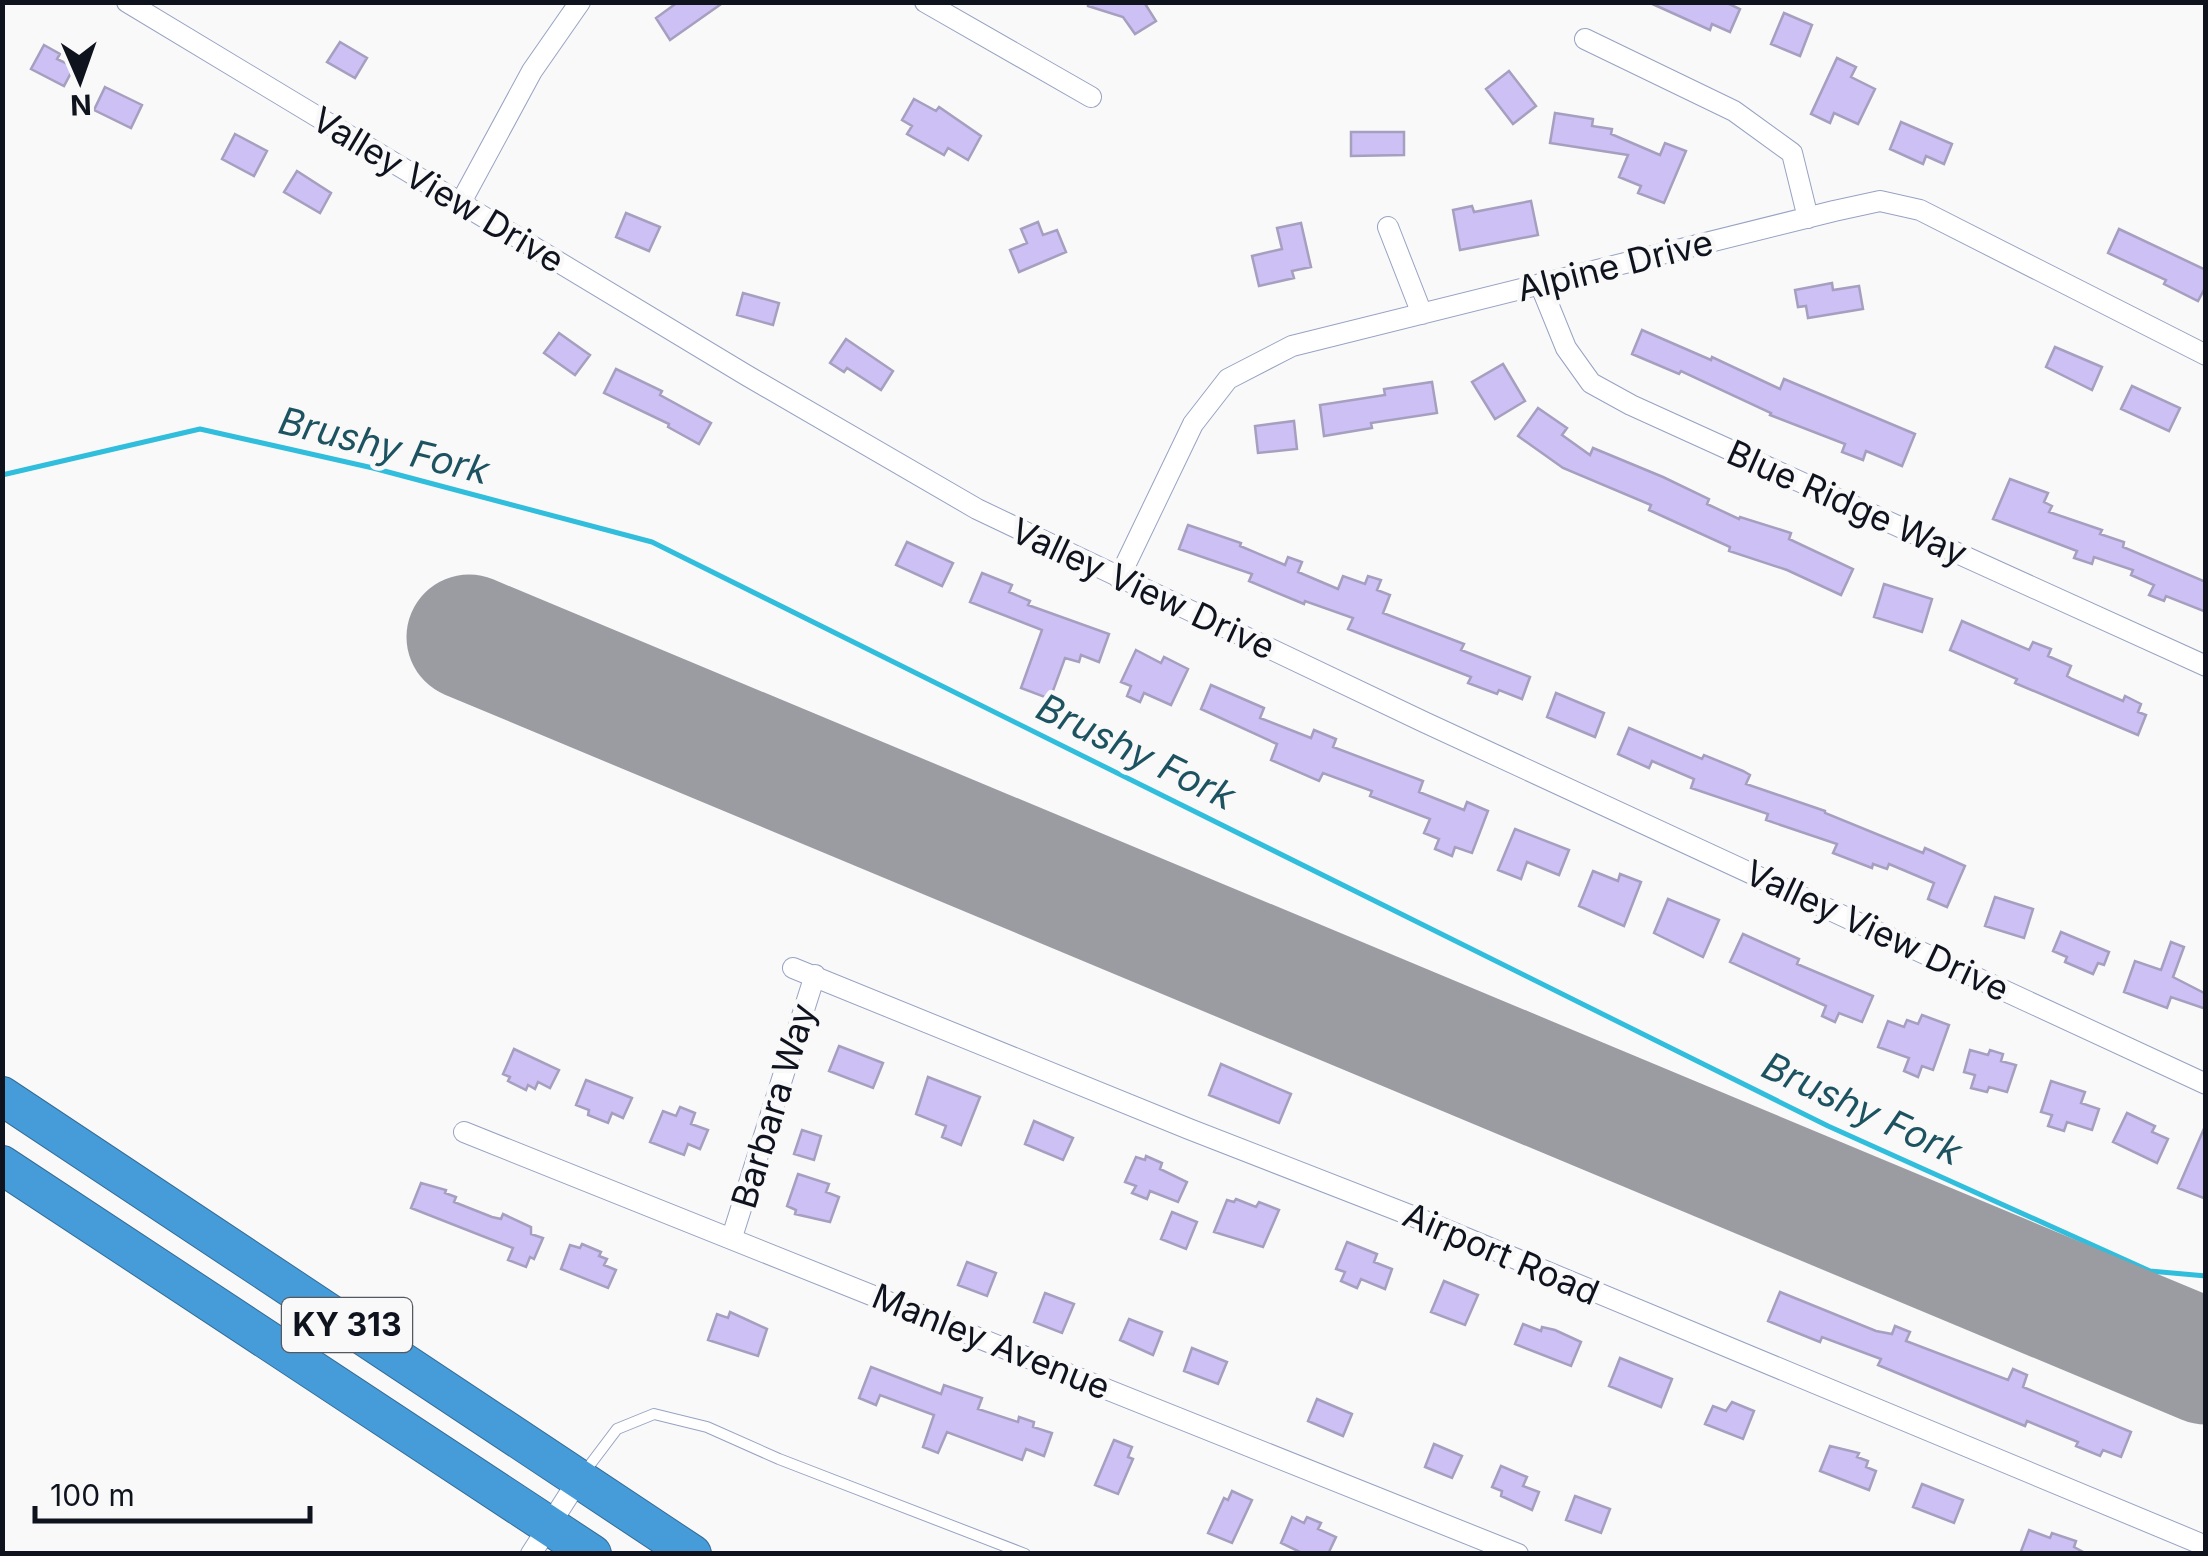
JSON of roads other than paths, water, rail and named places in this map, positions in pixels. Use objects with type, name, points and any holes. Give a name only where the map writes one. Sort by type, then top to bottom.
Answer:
[{"type":"highway","name":"KY 313","points":[[2,1096],[692,1554]]},
{"type":"highway","name":"KY 313","points":[[2,1165],[540,1539],[592,1554]]},
{"type":"street","name":"Valley View Drive","points":[[128,2],[977,510],[2206,1084]]},
{"type":"street","points":[[460,204],[540,60],[580,2]]},
{"type":"street","points":[[925,2],[1092,97]]},
{"type":"street","points":[[1585,39],[1734,111],[1792,153],[1808,218]]},
{"type":"street","name":"Alpine Drive","points":[[1119,578],[1193,424],[1228,379],[1292,346],[1880,202],[1920,210],[2206,355]]},
{"type":"street","points":[[1388,227],[1422,314]]},
{"type":"street","name":"Blue Ridge Way","points":[[1540,284],[1566,348],[1591,383],[1631,406],[2206,666]]},
{"type":"street","name":"Airport Road","points":[[793,968],[1426,1221],[2206,1546]]},
{"type":"street","name":"Barbara Way","points":[[732,1237],[815,976]]},
{"type":"street","name":"Manley Avenue","points":[[464,1132],[1518,1554]]},
{"type":"street","points":[[540,1539],[579,1479]]},
{"type":"lane","points":[[579,1479],[617,1429],[654,1414],[706,1427],[1026,1554]]},
{"type":"waterway","name":"Brushy Fork","points":[[2,475],[200,429],[373,468],[652,542],[1828,1126],[2150,1271],[2206,1276]]}]
